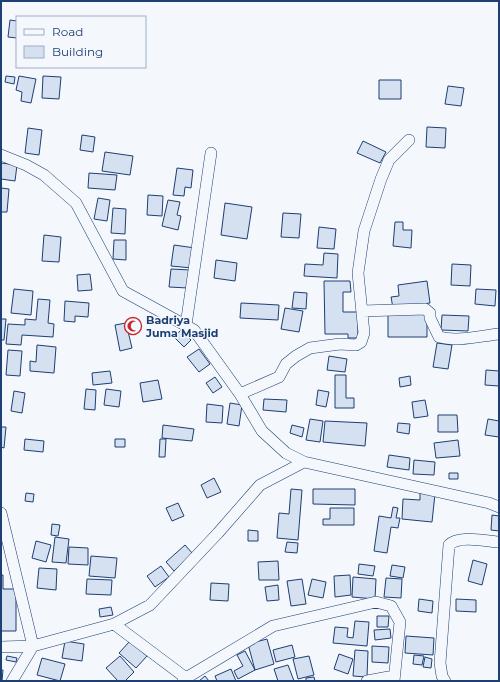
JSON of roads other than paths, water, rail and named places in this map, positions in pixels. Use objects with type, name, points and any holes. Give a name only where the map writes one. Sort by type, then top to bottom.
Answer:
[{"type":"street","points":[[240,394],[279,377],[286,364],[310,348],[340,344],[356,345],[361,342],[364,334],[358,272],[364,231],[381,179],[389,160],[409,140]]},
{"type":"street","points":[[186,325],[211,154]]},
{"type":"street","points":[[1,155],[26,165],[44,175],[76,203],[123,291],[194,330],[240,394],[262,431],[286,453],[304,462],[489,503],[499,507]]},
{"type":"street","points":[[362,311],[425,309],[430,313],[430,318],[439,337],[449,340],[460,340],[499,334]]},
{"type":"street","points":[[1,647],[33,646],[114,624],[150,605],[218,533],[260,485],[304,462]]},
{"type":"street","points":[[1,513],[33,646],[12,681]]},
{"type":"street","points":[[445,681],[442,676],[440,662],[449,545],[453,541],[461,539],[499,542]]},
{"type":"street","points":[[114,624],[186,680],[273,626],[376,602],[391,606],[400,622],[394,679],[367,681]]},
{"type":"place","name":"Badriya Juma Masjid","points":[[133,326]]}]
